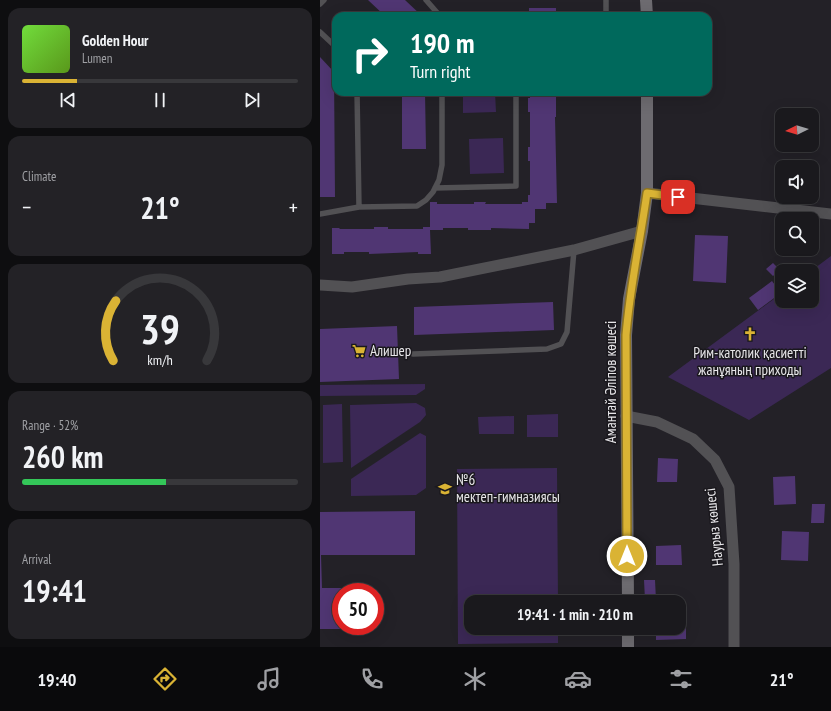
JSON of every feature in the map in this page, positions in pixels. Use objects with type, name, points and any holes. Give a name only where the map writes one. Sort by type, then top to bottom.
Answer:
[{"type":"main road","points":[[646,0],[647,12]]},
{"type":"main road","name":"Амантай Әліпов көшесі","points":[[628,595],[626,335],[628,306],[642,231],[647,193],[647,96]]},
{"type":"main road","points":[[628,635],[628,647]]},
{"type":"street","points":[[647,193],[831,214]]},
{"type":"street","points":[[320,285],[352,287],[408,279],[440,277],[574,250],[642,231]]},
{"type":"street","name":"Наурыз көшесі","points":[[626,416],[657,422],[693,439],[715,460],[729,488],[734,564],[734,647]]},
{"type":"lane","points":[[320,4],[324,0]]},
{"type":"lane","points":[[426,0],[436,12]]},
{"type":"lane","points":[[606,0],[606,12]]},
{"type":"lane","points":[[320,32],[332,43]]},
{"type":"lane","points":[[357,96],[359,207]]},
{"type":"lane","points":[[320,214],[359,207],[417,206],[426,200],[439,180],[442,165],[442,96]]},
{"type":"lane","points":[[435,188],[516,186],[516,96]]},
{"type":"lane","points":[[413,354],[548,349],[561,344],[567,332],[574,250]]},
{"type":"shaded area","points":[[463,96],[495,96],[496,112],[463,113]]},
{"type":"shaded area","points":[[503,138],[504,173],[470,174],[469,139]]},
{"type":"shaded area","points":[[831,256],[831,368],[749,420],[668,377],[775,298],[775,308],[819,308],[819,265]]},
{"type":"shaded area","points":[[425,384],[425,389],[416,395],[320,396],[320,385]]},
{"type":"shaded area","points":[[416,403],[425,408],[426,415],[420,422],[351,468],[350,405]]},
{"type":"shaded area","points":[[342,404],[343,462],[323,463],[323,405]]},
{"type":"shaded area","points":[[558,414],[558,437],[527,437],[527,415]]},
{"type":"shaded area","points":[[514,416],[514,434],[479,434],[478,417]]},
{"type":"shaded area","points":[[420,433],[426,436],[426,488],[416,495],[351,496],[351,479]]},
{"type":"shaded area","points":[[557,468],[558,595],[464,595],[464,635],[558,635],[558,643],[458,644],[457,469]]},
{"type":"building","points":[[368,0],[405,0],[418,12],[381,12]]},
{"type":"building","points":[[529,8],[556,8],[556,12],[529,12]]},
{"type":"building","points":[[320,57],[332,70],[332,96],[334,96],[335,197],[320,197]]},
{"type":"building","points":[[402,96],[425,96],[426,149],[402,149]]},
{"type":"building","points":[[530,96],[556,96],[557,203],[546,203],[546,209],[535,209],[535,223],[529,223],[529,229],[491,228],[491,230],[468,230],[468,228],[443,228],[443,230],[430,230],[431,254],[418,254],[418,252],[369,254],[369,252],[344,252],[344,254],[332,254],[332,228],[374,229],[374,227],[388,227],[388,229],[423,229],[423,227],[430,227],[430,202],[437,202],[437,204],[474,204],[474,202],[486,202],[485,204],[522,204],[522,202],[528,202],[528,195],[530,195],[530,161],[528,161],[528,147],[530,147],[530,112],[528,112],[528,98],[530,98]]},
{"type":"building","points":[[695,235],[728,236],[726,283],[693,281]]},
{"type":"building","points":[[773,263],[775,265],[775,274],[773,276],[766,269]]},
{"type":"building","points":[[772,281],[775,285],[775,297],[758,310],[749,298]]},
{"type":"building","points":[[553,302],[554,330],[414,335],[414,307]]},
{"type":"building","name":"Алишер","points":[[397,326],[399,379],[320,382],[320,329]]},
{"type":"building","points":[[658,458],[678,459],[677,482],[657,482]]},
{"type":"building","points":[[795,476],[796,504],[774,505],[773,477]]},
{"type":"building","points":[[812,504],[825,504],[824,523],[811,523]]},
{"type":"building","points":[[415,511],[415,555],[321,555],[322,588],[332,588],[332,629],[320,629],[320,512]]},
{"type":"building","points":[[782,531],[809,532],[808,561],[781,560]]},
{"type":"building","points":[[681,545],[682,565],[656,565],[656,546]]},
{"type":"building","points":[[644,580],[655,580],[656,595],[645,595]]},
{"type":"building","points":[[656,635],[686,635],[686,639],[656,640]]},
{"type":"place","name":"Рим-католик қасиетті жанұяның приходы","points":[[750,334]]},
{"type":"place","name":"Алишер","points":[[359,351]]},
{"type":"place","name":"№6 мектеп-гимназиясы","points":[[445,489]]},
{"type":"route","points":[[627,556],[626,335],[629,299],[642,231],[647,193],[678,197]]}]
